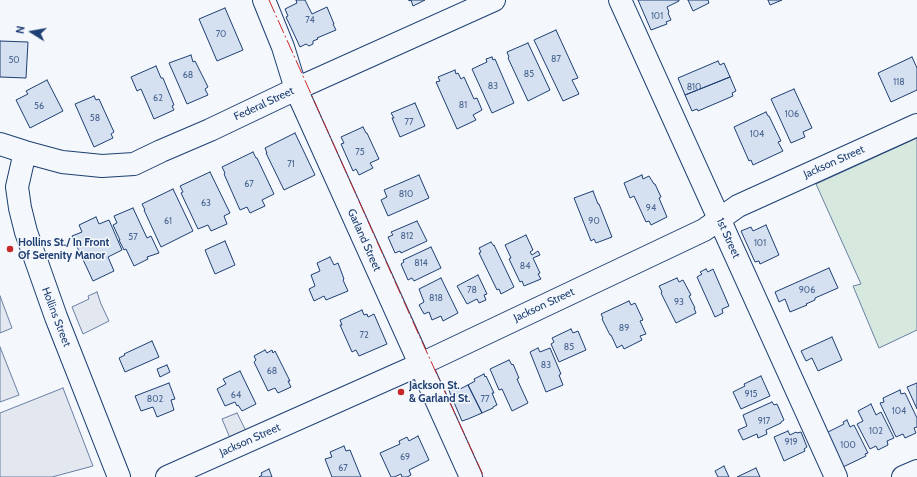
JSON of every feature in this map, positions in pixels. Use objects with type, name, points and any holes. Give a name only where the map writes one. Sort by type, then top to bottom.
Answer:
[{"type":"street","name":"Garland Street","points":[[264,0],[283,47],[296,89],[471,477]]},
{"type":"street","name":"Federal Street","points":[[0,144],[62,162],[102,166],[134,164],[494,0]]},
{"type":"street","name":"1st Street","points":[[620,0],[836,477]]},
{"type":"street","name":"Jackson Street","points":[[167,477],[421,364],[704,230],[738,206],[917,125]]},
{"type":"street","name":"Hollins Street","points":[[26,152],[17,187],[26,232],[56,317],[119,477]]},
{"type":"street","points":[[903,477],[917,471]]},
{"type":"shaded area","points":[[917,138],[917,330],[879,348],[853,286],[861,284],[816,184]]},
{"type":"shaded area","points":[[97,292],[109,321],[83,334],[72,307],[89,299],[88,296]]},
{"type":"shaded area","points":[[0,296],[12,328],[0,333]]},
{"type":"shaded area","points":[[0,347],[19,395],[0,402]]},
{"type":"shaded area","points":[[63,388],[93,466],[52,477],[0,477],[0,413]]},
{"type":"shaded area","points":[[237,413],[246,431],[230,438],[222,419]]},
{"type":"building","points":[[296,0],[305,0],[312,14],[327,7],[336,30],[317,38],[318,39],[313,41],[313,44],[309,46],[306,44],[300,47],[286,17],[288,16],[285,9],[297,3]]},
{"type":"building","points":[[411,0],[425,0],[413,6]]},
{"type":"building","points":[[638,0],[679,1],[667,7],[671,20],[666,22],[667,24],[651,30]]},
{"type":"building","points":[[688,0],[708,0],[709,3],[693,11]]},
{"type":"building","points":[[768,0],[782,0],[770,5]]},
{"type":"building","points":[[225,8],[243,50],[217,61],[199,19]]},
{"type":"building","points":[[556,30],[578,78],[572,80],[579,94],[563,101],[534,40]]},
{"type":"building","points":[[0,41],[28,42],[26,78],[0,77]]},
{"type":"building","points":[[528,43],[550,90],[528,101],[508,58],[507,52]]},
{"type":"building","points":[[191,55],[193,62],[195,61],[208,87],[205,89],[208,95],[187,104],[169,63]]},
{"type":"building","points":[[492,57],[493,60],[495,59],[514,103],[492,113],[472,69],[487,62],[486,59]]},
{"type":"building","points":[[912,57],[917,68],[917,90],[891,102],[878,73]]},
{"type":"building","points":[[718,61],[720,65],[724,63],[730,77],[685,95],[678,78]]},
{"type":"building","points":[[156,66],[161,78],[163,78],[174,105],[172,106],[174,110],[154,119],[141,89],[137,91],[131,77]]},
{"type":"building","points":[[455,70],[456,74],[458,73],[461,79],[464,77],[474,99],[477,98],[482,110],[473,115],[476,120],[457,129],[436,82],[440,81],[438,77]]},
{"type":"building","points":[[730,77],[736,91],[732,93],[733,96],[698,111],[697,109],[692,111],[685,95]]},
{"type":"building","points":[[47,80],[63,111],[30,128],[16,100],[28,94],[26,91]]},
{"type":"building","points":[[794,89],[812,128],[803,132],[805,137],[791,143],[771,99]]},
{"type":"building","points":[[94,96],[96,100],[99,99],[114,132],[111,134],[113,138],[94,147],[75,104]]},
{"type":"building","points":[[415,103],[425,126],[400,137],[391,113]]},
{"type":"building","points":[[766,112],[781,141],[778,142],[783,151],[753,165],[751,160],[749,161],[734,127]]},
{"type":"building","points":[[363,127],[379,159],[370,163],[373,168],[359,175],[356,169],[353,171],[341,144],[344,143],[341,137]]},
{"type":"building","points":[[295,133],[315,175],[284,190],[265,148]]},
{"type":"building","points":[[253,152],[274,194],[262,200],[265,206],[250,213],[247,207],[240,210],[222,167]]},
{"type":"building","points":[[210,172],[230,213],[224,216],[227,224],[211,231],[208,225],[198,229],[181,193],[183,192],[180,186]]},
{"type":"building","points":[[419,175],[429,198],[388,216],[381,200],[387,197],[384,190]]},
{"type":"building","points":[[642,175],[643,179],[649,176],[655,184],[667,217],[651,225],[649,221],[646,222],[634,196],[630,198],[624,183]]},
{"type":"building","points":[[173,189],[193,231],[161,247],[142,204]]},
{"type":"building","points":[[593,191],[612,237],[596,243],[594,239],[591,241],[574,198]]},
{"type":"building","points":[[133,208],[147,238],[151,236],[159,253],[147,257],[148,259],[134,266],[126,249],[124,250],[113,225],[117,223],[114,216]]},
{"type":"building","points":[[96,217],[99,224],[109,220],[122,250],[108,257],[114,271],[93,281],[72,236],[82,232],[79,225]]},
{"type":"building","points":[[417,221],[427,241],[401,253],[400,251],[395,253],[388,237],[393,235],[391,232]]},
{"type":"building","points":[[766,225],[779,255],[760,264],[759,261],[755,262],[741,231],[751,227],[753,231]]},
{"type":"building","points":[[526,235],[533,250],[530,252],[532,255],[538,251],[540,255],[533,258],[540,273],[538,274],[541,279],[524,286],[522,281],[520,282],[509,259],[511,258],[505,245]]},
{"type":"building","points":[[225,241],[235,265],[215,274],[205,250]]},
{"type":"building","points":[[491,242],[494,245],[514,287],[501,294],[499,289],[497,290],[479,253],[481,252],[479,248]]},
{"type":"building","points":[[431,247],[441,268],[414,281],[412,278],[408,280],[401,264],[404,262],[403,260]]},
{"type":"building","points":[[330,257],[334,265],[338,263],[348,291],[326,300],[324,296],[314,301],[309,289],[315,286],[311,275],[320,271],[317,263]]},
{"type":"building","points":[[829,268],[838,288],[815,298],[815,300],[806,304],[807,305],[790,312],[785,299],[779,302],[775,292]]},
{"type":"building","points":[[706,269],[708,272],[713,269],[729,306],[722,309],[723,313],[715,317],[697,277],[702,274],[700,272]]},
{"type":"building","points":[[478,275],[487,294],[484,295],[486,300],[479,303],[477,299],[467,304],[457,286]]},
{"type":"building","points":[[441,278],[458,313],[443,321],[441,316],[432,320],[429,312],[424,314],[419,305],[424,302],[419,289]]},
{"type":"building","points":[[677,278],[679,282],[683,280],[691,295],[689,296],[696,313],[676,323],[659,286]]},
{"type":"building","points":[[629,301],[631,305],[635,303],[643,320],[640,321],[646,334],[640,336],[642,340],[624,349],[622,345],[617,348],[602,319],[601,314]]},
{"type":"building","points":[[362,310],[364,315],[367,314],[368,317],[374,314],[387,344],[359,356],[356,350],[352,352],[340,325],[342,325],[340,320]]},
{"type":"building","points":[[571,329],[573,333],[578,331],[586,350],[559,362],[551,344],[554,342],[552,338]]},
{"type":"building","points":[[832,337],[842,360],[818,371],[812,358],[806,361],[801,351]]},
{"type":"building","points":[[152,341],[159,357],[125,372],[119,358],[125,355],[124,354]]},
{"type":"building","points":[[538,348],[540,352],[550,348],[561,374],[559,375],[563,385],[546,392],[530,352]]},
{"type":"building","points":[[265,350],[267,353],[272,350],[273,353],[275,351],[290,381],[288,381],[291,387],[278,393],[275,388],[268,391],[254,362],[256,360],[254,356]]},
{"type":"building","points":[[509,360],[512,365],[513,364],[519,378],[517,379],[528,403],[512,411],[502,389],[499,390],[490,369]]},
{"type":"building","points":[[167,365],[170,372],[160,377],[157,369]]},
{"type":"building","points":[[240,371],[256,404],[242,411],[235,402],[225,406],[217,389],[226,384],[223,379]]},
{"type":"building","points":[[484,374],[494,393],[492,393],[497,405],[482,413],[468,385],[475,381],[474,379]]},
{"type":"building","points":[[761,376],[770,396],[741,409],[733,392],[745,386],[744,384]]},
{"type":"building","points":[[169,383],[175,399],[171,400],[174,410],[157,417],[153,407],[141,411],[135,396]]},
{"type":"building","points":[[917,383],[917,409],[907,387]]},
{"type":"building","points":[[468,385],[482,413],[462,421],[449,390],[458,386],[460,389]]},
{"type":"building","points":[[900,390],[901,394],[905,393],[917,418],[917,427],[914,428],[916,433],[905,438],[903,434],[896,437],[880,403],[884,402],[883,398]]},
{"type":"building","points":[[772,402],[774,405],[777,404],[784,420],[766,430],[767,434],[758,438],[757,434],[743,440],[738,430],[747,426],[743,415]]},
{"type":"building","points":[[871,404],[876,415],[881,412],[894,438],[887,441],[888,445],[878,450],[876,446],[870,449],[857,424],[863,421],[858,411]]},
{"type":"building","points":[[847,420],[850,427],[854,425],[868,453],[865,454],[866,456],[843,467],[826,433],[844,424],[843,422]]},
{"type":"building","points":[[788,431],[790,435],[796,432],[801,432],[807,447],[804,449],[805,451],[784,461],[774,437]]},
{"type":"building","points":[[418,436],[429,460],[409,470],[411,475],[407,477],[402,477],[401,474],[391,477],[380,453],[400,444],[399,441],[407,437],[409,441]]},
{"type":"building","points":[[344,446],[346,451],[350,450],[361,477],[332,477],[325,459],[332,457],[330,452]]},
{"type":"building","points":[[724,466],[729,477],[718,477],[715,471]]},
{"type":"building","points":[[756,468],[760,477],[737,477]]},
{"type":"building","points":[[269,469],[272,477],[259,477],[262,475],[261,473]]},
{"type":"power","points":[[269,0],[484,477]]},
{"type":"place","name":"Hollins St./ In Front Of Serenity Manor","points":[[10,249]]},
{"type":"place","name":"Jackson St. & Garland St.","points":[[401,392]]}]
